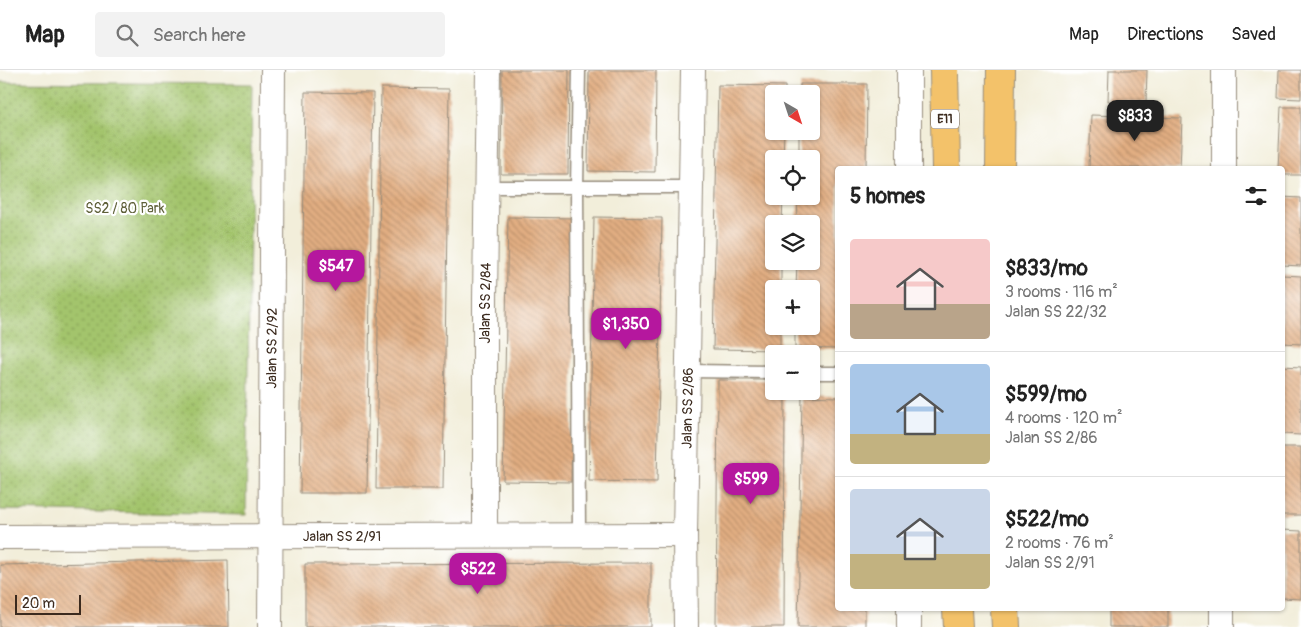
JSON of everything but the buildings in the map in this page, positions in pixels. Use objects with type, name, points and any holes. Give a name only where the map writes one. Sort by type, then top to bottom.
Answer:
[{"type":"highway","name":"E11","points":[[944,70],[946,166]]},
{"type":"highway","points":[[1000,70],[1000,166]]},
{"type":"highway","points":[[957,611],[958,627]]},
{"type":"highway","points":[[1005,611],[1006,627]]},
{"type":"street","name":"Jalan SS 2/92","points":[[270,627],[273,70]]},
{"type":"street","name":"Jalan SS 2/84","points":[[486,535],[485,300],[488,70]]},
{"type":"street","name":"Jalan SS 2/86","points":[[686,627],[685,535],[693,70]]},
{"type":"street","points":[[908,166],[909,70]]},
{"type":"street","points":[[1224,70],[1224,166]]},
{"type":"street","name":"Jalan SS 2/91","points":[[0,537],[685,535]]},
{"type":"street","points":[[909,611],[909,627]]},
{"type":"street","points":[[1222,611],[1222,627]]},
{"type":"lane","points":[[579,70],[577,187],[579,535]]},
{"type":"lane","points":[[486,187],[692,187]]},
{"type":"lane","points":[[689,371],[765,372]]},
{"type":"lane","points":[[820,373],[835,373]]},
{"type":"green space","name":"SS2 / 80 Park","points":[[0,82],[252,84],[246,515],[0,510]]}]
